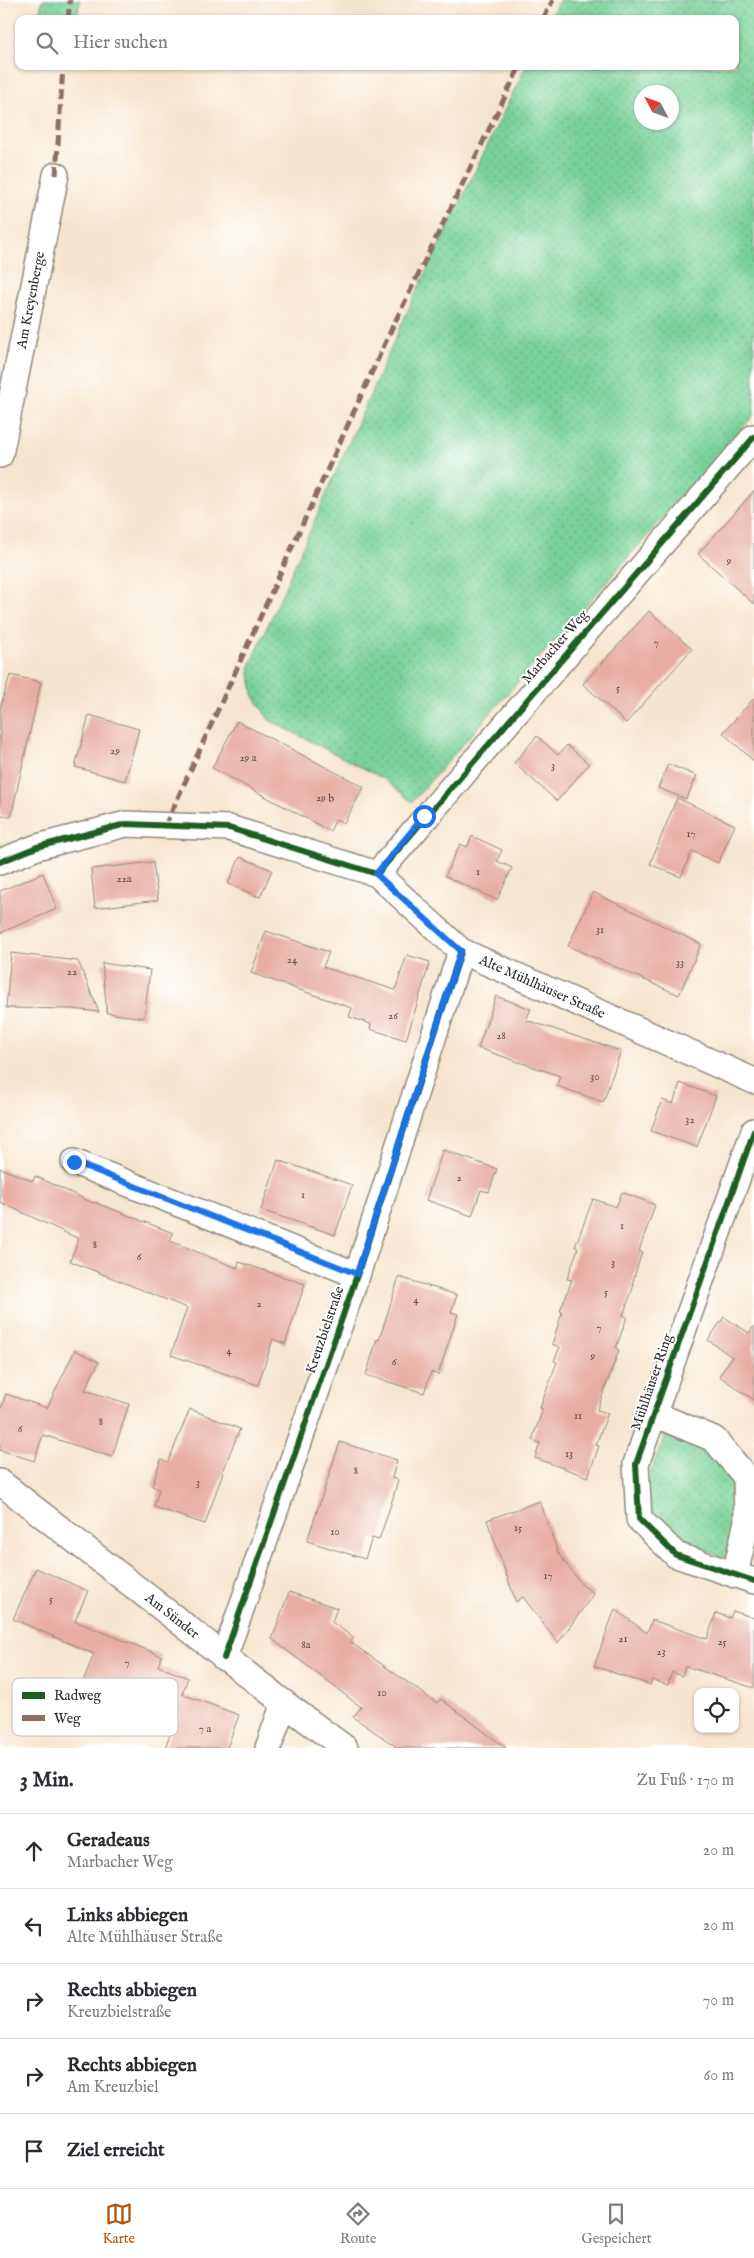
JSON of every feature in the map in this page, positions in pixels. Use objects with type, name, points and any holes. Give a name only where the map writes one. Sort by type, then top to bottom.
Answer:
[{"type":"street","name":"Am Kreyenberge","points":[[0,455],[56,175]]},
{"type":"street","name":"Marbacher Weg","points":[[376,874],[754,437]]},
{"type":"street","name":"Alte Mühlhäuser Straße","points":[[0,862],[36,847],[126,824],[229,828],[376,874],[461,951],[754,1081]]},
{"type":"street","name":"Kreuzbielstraße","points":[[224,1658],[357,1274],[461,951]]},
{"type":"street","name":"Mühlhäuser Ring","points":[[654,1414],[714,1439],[746,1477],[747,1521],[744,1578],[676,1555],[639,1519],[636,1464],[754,1131]]},
{"type":"street","points":[[74,1162],[357,1274]]},
{"type":"street","name":"Am Sünder","points":[[0,1482],[224,1658],[345,1748]]},
{"type":"street","points":[[268,1748],[284,1703]]},
{"type":"green space","points":[[42,0],[80,0],[78,15],[40,15]]},
{"type":"green space","points":[[559,0],[754,0],[754,415],[412,802],[384,779],[269,720],[253,695],[249,668],[411,303],[524,70],[739,70],[739,15],[551,15]]},
{"type":"green space","points":[[665,1435],[703,1445],[717,1453],[730,1469],[737,1494],[735,1520],[724,1558],[669,1533],[653,1519],[648,1507],[646,1484]]},
{"type":"building","points":[[754,491],[754,604],[698,554]]},
{"type":"building","points":[[649,611],[692,649],[626,723],[583,684]]},
{"type":"building","points":[[10,675],[41,682],[11,817],[0,816],[0,708]]},
{"type":"building","points":[[754,698],[754,761],[723,733]]},
{"type":"building","points":[[89,715],[139,729],[125,781],[75,767]]},
{"type":"building","points":[[237,721],[364,787],[344,823],[336,819],[330,831],[212,768]]},
{"type":"building","points":[[537,736],[558,755],[567,745],[589,764],[557,801],[514,763]]},
{"type":"building","points":[[668,764],[697,776],[686,799],[658,788]]},
{"type":"building","points":[[677,798],[735,825],[718,863],[692,851],[681,877],[650,864]]},
{"type":"building","points":[[472,836],[502,850],[497,861],[512,868],[497,900],[445,876],[460,844],[467,847]]},
{"type":"building","points":[[240,857],[272,870],[260,897],[228,884]]},
{"type":"building","points":[[153,862],[158,900],[95,908],[91,869]]},
{"type":"building","points":[[43,873],[57,909],[0,933],[0,891]]},
{"type":"building","points":[[593,892],[701,944],[679,995],[568,946]]},
{"type":"building","points":[[266,931],[329,952],[323,967],[395,990],[407,955],[430,962],[406,1040],[370,1029],[371,1024],[349,1017],[352,1008],[251,973]]},
{"type":"building","points":[[11,953],[78,961],[99,1012],[72,1009],[6,1008]]},
{"type":"building","points":[[102,963],[150,970],[144,1018],[107,1013]]},
{"type":"building","points":[[496,996],[531,1009],[526,1020],[621,1051],[603,1102],[557,1086],[560,1076],[478,1048]]},
{"type":"building","points":[[680,1083],[716,1096],[697,1147],[651,1131],[662,1100],[673,1104]]},
{"type":"building","points":[[443,1150],[497,1169],[489,1192],[481,1190],[472,1216],[426,1200]]},
{"type":"building","points":[[278,1160],[352,1185],[335,1235],[261,1210]]},
{"type":"building","points":[[0,1168],[33,1181],[35,1176],[93,1203],[173,1233],[170,1241],[237,1268],[239,1262],[305,1284],[285,1344],[273,1339],[258,1385],[171,1355],[187,1308],[70,1261],[79,1239],[0,1202]]},
{"type":"building","points":[[622,1192],[655,1205],[639,1251],[642,1252],[632,1284],[634,1285],[623,1315],[627,1317],[616,1348],[619,1350],[597,1410],[608,1413],[596,1445],[599,1446],[588,1477],[535,1458],[540,1443],[532,1440],[543,1409],[540,1408],[557,1362],[554,1361],[560,1347],[552,1344],[562,1312],[560,1311],[572,1280],[567,1279],[578,1248],[575,1247],[593,1199],[616,1207]]},
{"type":"building","points":[[399,1277],[457,1295],[451,1312],[458,1314],[438,1375],[431,1372],[424,1393],[366,1375]]},
{"type":"building","points":[[724,1317],[749,1333],[754,1326],[754,1400],[719,1376],[732,1357],[708,1340]]},
{"type":"building","points":[[75,1350],[99,1362],[85,1390],[129,1404],[112,1457],[43,1435],[34,1461],[0,1450],[0,1412],[6,1394],[47,1408]]},
{"type":"building","points":[[190,1409],[240,1429],[205,1524],[154,1507],[159,1489],[152,1486],[161,1459],[168,1462]]},
{"type":"building","points":[[340,1442],[397,1460],[392,1478],[398,1480],[393,1498],[379,1540],[372,1538],[365,1559],[307,1541]]},
{"type":"building","points":[[540,1501],[558,1553],[582,1585],[594,1593],[558,1643],[523,1597],[516,1602],[487,1520]]},
{"type":"building","points":[[36,1568],[88,1591],[75,1621],[162,1656],[158,1666],[188,1678],[182,1694],[239,1715],[227,1748],[165,1748],[169,1736],[178,1736],[178,1678],[84,1678],[94,1654],[13,1619]]},
{"type":"building","points":[[289,1592],[337,1608],[332,1622],[354,1638],[350,1642],[437,1703],[441,1699],[506,1748],[398,1748],[353,1717],[361,1707],[272,1639]]},
{"type":"building","points":[[615,1609],[647,1633],[652,1620],[707,1639],[716,1613],[730,1618],[733,1611],[754,1618],[754,1688],[685,1666],[682,1676],[672,1672],[668,1685],[652,1680],[650,1685],[594,1666]]},
{"type":"marked path","points":[[68,15],[70,0]]},
{"type":"marked path","points":[[545,15],[553,0]]},
{"type":"marked path","points":[[56,175],[63,70]]},
{"type":"marked path","points":[[165,826],[392,328],[518,70]]},
{"type":"cycle path","points":[[0,862],[37,847],[126,824],[229,828],[377,874],[754,437]]},
{"type":"cycle path","points":[[224,1658],[357,1275],[461,951]]},
{"type":"cycle path","points":[[754,1131],[636,1464],[639,1519],[676,1555],[754,1581]]},
{"type":"route","points":[[74,1162],[357,1274],[461,951],[376,874],[424,816]]}]
